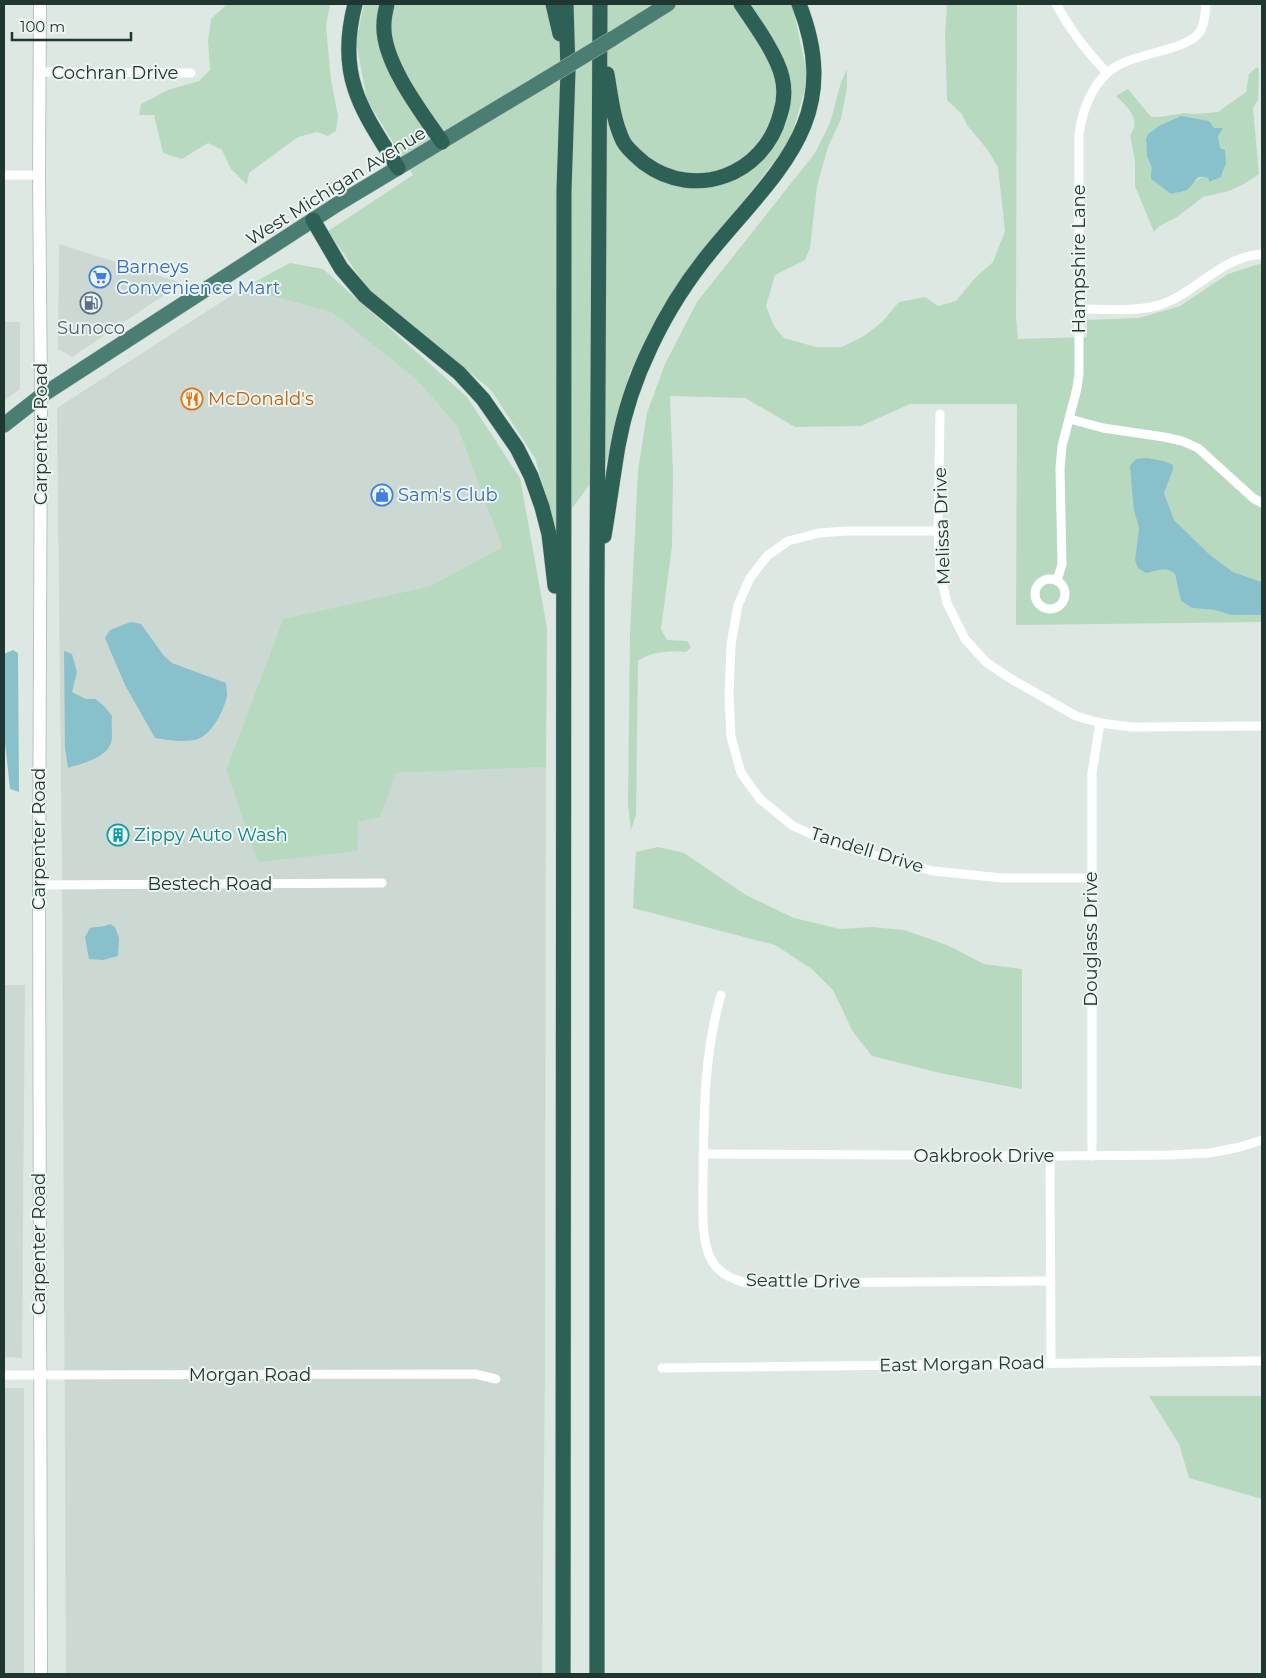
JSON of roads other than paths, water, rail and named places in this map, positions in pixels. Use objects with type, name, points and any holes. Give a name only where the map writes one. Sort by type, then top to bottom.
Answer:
[{"type":"highway","points":[[355,4],[351,19],[349,42],[350,64],[355,89],[367,116],[398,168]]},
{"type":"highway","points":[[388,4],[383,24],[386,46],[391,61],[442,142]]},
{"type":"highway","points":[[553,4],[568,71]]},
{"type":"highway","points":[[564,1674],[564,190],[568,71],[566,4]]},
{"type":"highway","points":[[600,4],[606,35],[613,114],[624,142],[638,158],[654,170],[671,177],[689,180],[727,176],[742,168],[757,157],[768,143],[777,126],[784,91],[782,76],[774,57],[741,4]]},
{"type":"highway","name":"West Michigan Avenue","points":[[4,425],[41,396],[313,220],[541,82],[606,35],[668,4]]},
{"type":"highway","points":[[597,582],[618,445],[631,395],[650,346],[680,293],[710,252],[784,163],[804,124],[813,91],[814,59],[808,27],[799,4]]},
{"type":"highway","points":[[597,1674],[597,582],[606,35]]},
{"type":"highway","points":[[313,220],[341,268],[365,296],[459,373],[483,399],[517,448],[531,476],[549,534],[564,680]]},
{"type":"highway","points":[[598,1578],[605,1627],[607,1674]]},
{"type":"main road","name":"Carpenter Road","points":[[40,4],[39,885],[41,1674]]},
{"type":"street","points":[[1056,4],[1069,28],[1107,73]]},
{"type":"street","name":"Hampshire Lane","points":[[1058,581],[1062,564],[1060,468],[1062,446],[1079,374],[1079,134],[1082,113],[1090,94],[1107,73],[1118,65],[1137,57],[1182,45],[1193,39],[1201,31],[1206,4]]},
{"type":"street","name":"Cochran Drive","points":[[40,72],[191,73]]},
{"type":"street","points":[[4,175],[39,175]]},
{"type":"street","points":[[1078,309],[1133,309],[1156,306],[1176,297],[1228,263],[1262,254]]},
{"type":"street","name":"Melissa Drive","points":[[940,414],[938,531],[940,572],[947,603],[965,640],[986,662],[1008,677],[1076,716],[1100,723],[1132,727],[1262,726]]},
{"type":"street","points":[[1070,418],[1103,428],[1182,441],[1198,448],[1253,498],[1262,503]]},
{"type":"street","name":"Tandell Drive","points":[[938,531],[846,530],[819,533],[788,540],[767,556],[750,578],[738,605],[731,645],[729,695],[731,737],[742,773],[760,799],[793,826],[833,844],[933,871],[1002,878],[1091,878]]},
{"type":"street","name":"Douglass Drive","points":[[1092,1156],[1092,773],[1100,723]]},
{"type":"street","name":"Bestech Road","points":[[39,885],[382,883]]},
{"type":"street","name":"Seattle Drive","points":[[721,995],[714,1018],[706,1077],[704,1228],[708,1253],[713,1264],[723,1274],[746,1283],[1051,1281]]},
{"type":"street","name":"Oakbrook Drive","points":[[704,1154],[1170,1156],[1210,1153],[1262,1140]]},
{"type":"street","points":[[1050,1156],[1051,1363]]},
{"type":"street","name":"East Morgan Road","points":[[662,1368],[1262,1361]]},
{"type":"street","name":"Morgan Road","points":[[4,1375],[475,1374],[496,1379]]},
{"type":"water","points":[[1181,116],[1209,121],[1214,128],[1223,128],[1218,136],[1220,148],[1225,150],[1226,163],[1221,177],[1209,182],[1208,178],[1200,177],[1187,190],[1171,194],[1151,179],[1152,168],[1147,156],[1146,139],[1148,134],[1159,126]]},
{"type":"water","points":[[1147,458],[1173,465],[1173,470],[1164,493],[1174,520],[1209,554],[1233,572],[1262,582],[1262,615],[1231,615],[1215,610],[1192,608],[1181,601],[1175,574],[1171,571],[1161,569],[1146,573],[1138,568],[1135,560],[1139,528],[1134,511],[1130,466],[1136,459]]},
{"type":"water","points":[[131,622],[141,624],[164,656],[172,663],[226,683],[227,695],[224,707],[213,727],[203,736],[187,741],[155,738],[125,685],[105,638],[110,630]]},
{"type":"water","points":[[13,650],[18,653],[19,792],[10,789],[4,733],[4,654]]},
{"type":"water","points":[[64,651],[72,654],[77,672],[72,692],[86,699],[95,699],[112,716],[112,741],[104,753],[92,760],[68,768],[65,747]]},
{"type":"water","points":[[110,924],[115,927],[119,938],[118,956],[103,960],[89,959],[85,937],[90,928]]},
{"type":"place","name":"Barneys Convenience Mart","points":[[100,277]]},
{"type":"place","name":"Sunoco","points":[[91,303]]},
{"type":"place","name":"McDonald's","points":[[192,399]]},
{"type":"place","name":"Sam's Club","points":[[382,495]]},
{"type":"place","name":"Zippy Auto Wash","points":[[118,835]]}]
